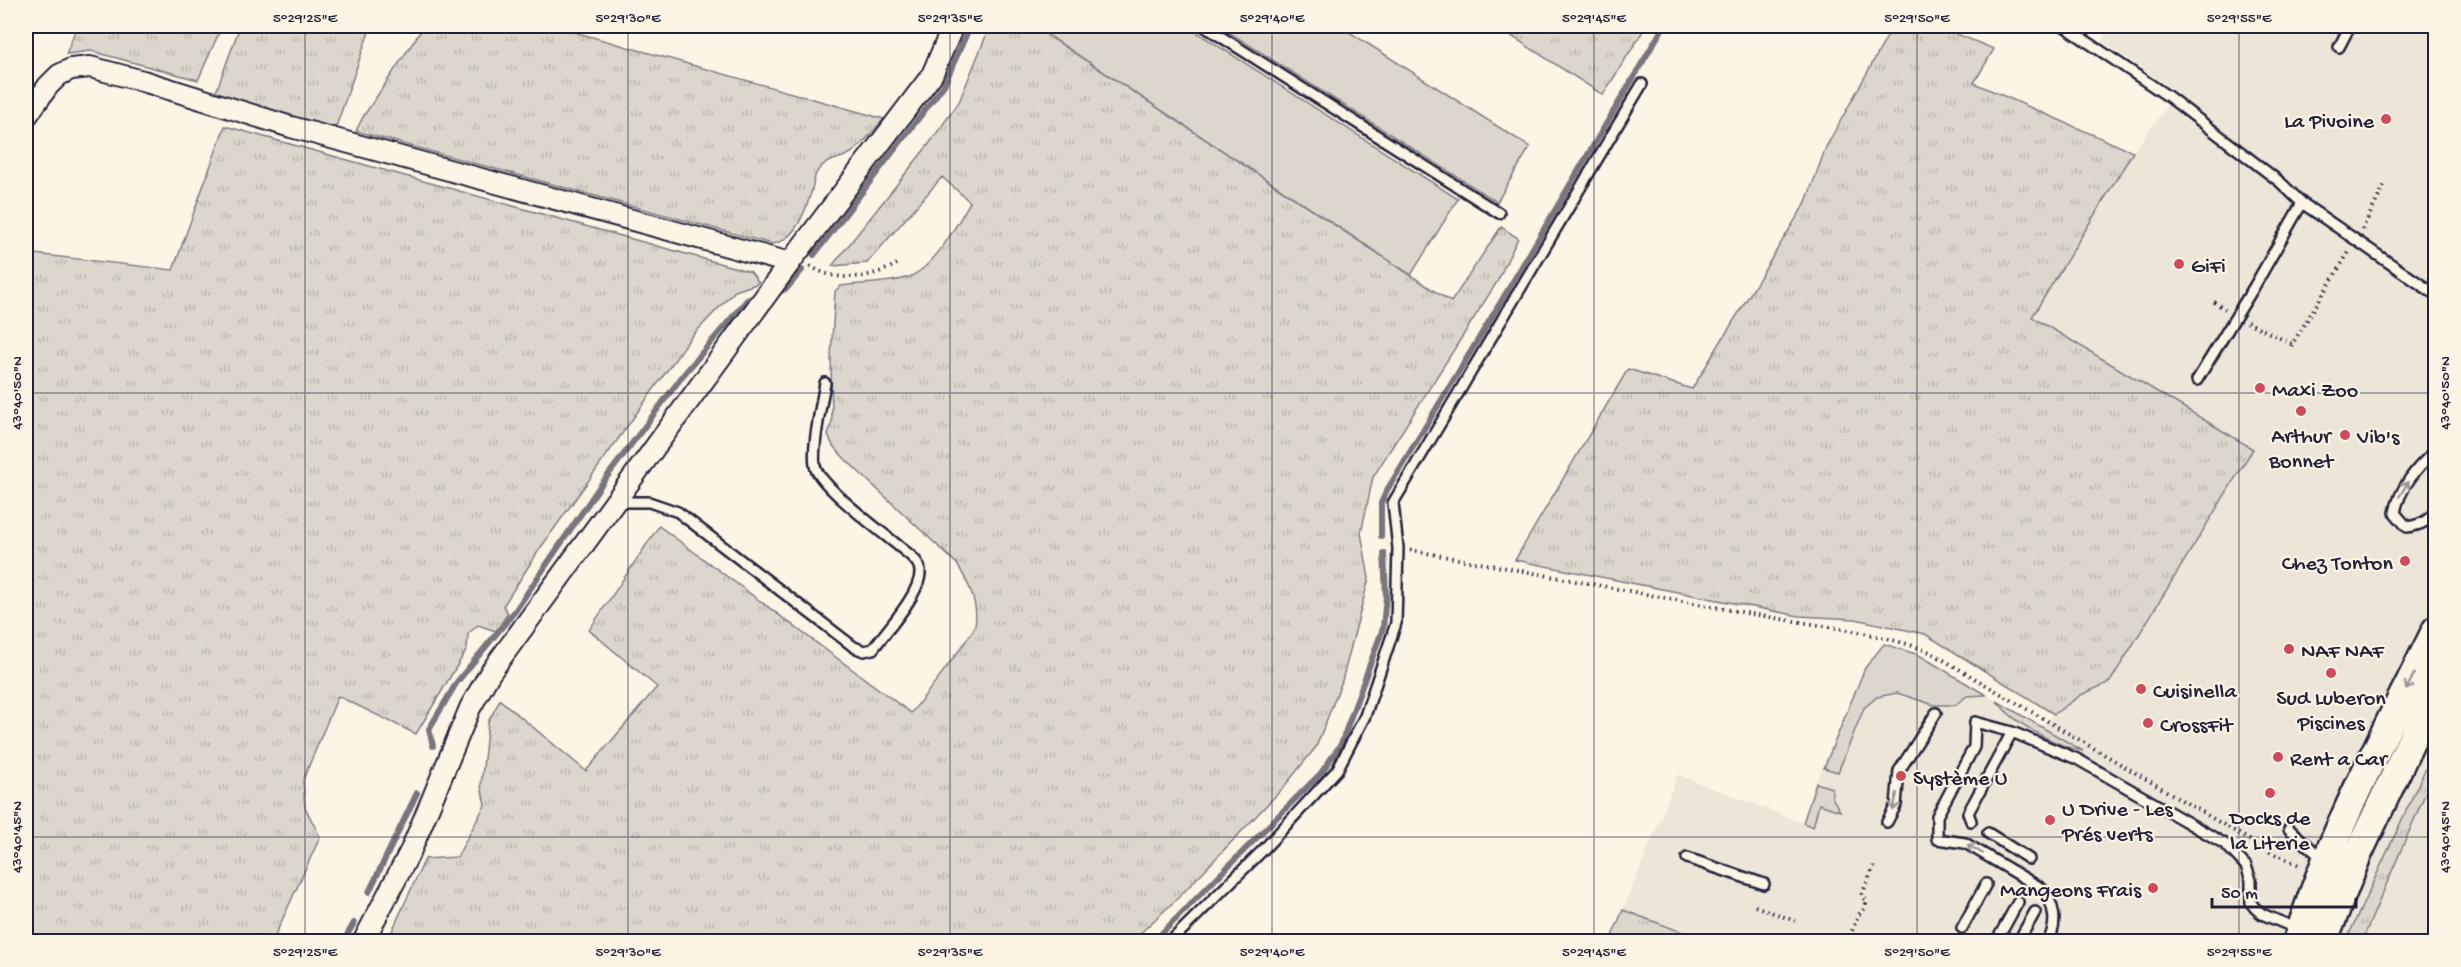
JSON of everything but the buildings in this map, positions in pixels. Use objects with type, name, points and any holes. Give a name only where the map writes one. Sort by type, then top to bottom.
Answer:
[{"type":"main road","points":[[2307,938],[2323,869],[2371,761],[2436,630]]},
{"type":"main road","points":[[2307,938],[2337,905],[2357,856],[2427,716],[2436,688]]},
{"type":"street","points":[[363,942],[411,850],[470,708],[480,691],[530,616],[792,260],[932,75],[949,29]]},
{"type":"street","points":[[26,117],[59,75],[71,69],[90,67],[143,81],[291,128],[792,260]]},
{"type":"lane","points":[[1204,26],[1499,213]]},
{"type":"lane","points":[[2064,26],[2169,97],[2280,182],[2302,203],[2436,295]]},
{"type":"lane","points":[[2339,47],[2350,26]]},
{"type":"lane","points":[[1170,942],[1263,850],[1337,770],[1365,716],[1396,623],[1398,548],[1393,503],[1641,84]]},
{"type":"lane","points":[[2196,380],[2302,203]]},
{"type":"lane","points":[[614,502],[649,502],[678,512],[854,647],[864,651],[873,649],[918,587],[920,572],[918,564],[911,556],[833,491],[816,469],[814,455],[825,383]]},
{"type":"lane","points":[[2436,451],[2417,468],[2397,501],[2395,513],[2407,527],[2418,525],[2429,519],[2436,510]]},
{"type":"lane","points":[[1887,822],[1896,805],[1899,771],[1936,713]]},
{"type":"lane","points":[[2047,942],[2051,936],[2054,913],[2050,897],[2041,888],[1965,843],[1937,839],[1937,816],[1974,747],[1975,722],[2012,732],[2077,759],[2225,844],[2246,866],[2251,880],[2251,903],[2254,908],[2307,938]]},
{"type":"lane","points":[[1971,821],[1968,813],[2012,732]]},
{"type":"lane","points":[[2289,829],[2323,869]]},
{"type":"lane","points":[[1988,833],[2030,859]]},
{"type":"lane","points":[[2337,905],[2375,842]]},
{"type":"lane","points":[[1688,858],[1764,884]]},
{"type":"lane","points":[[1962,928],[1986,884]]},
{"type":"lane","points":[[1996,942],[2018,902]]},
{"type":"lane","points":[[2018,942],[2035,912]]},
{"type":"path","points":[[2214,302],[2292,345],[2344,257],[2356,242],[2386,182]]},
{"type":"path","points":[[792,260],[822,274],[836,277],[879,274],[897,264]]},
{"type":"path","points":[[1398,548],[1808,625],[1884,636],[1909,644],[1930,652],[2270,852],[2323,869]]},
{"type":"path","points":[[1848,942],[1858,915],[1863,911],[1867,902],[1862,894],[1874,866]]},
{"type":"path","points":[[1755,906],[1795,921]]},
{"type":"shaded area","points":[[2109,26],[2435,26],[2435,941],[1610,942],[1678,775],[1803,823],[1816,783],[1865,668],[1884,644],[1919,655],[2041,727],[2061,707],[2110,682],[2253,450],[2032,317],[2133,152],[2177,93],[2102,41]]},
{"type":"green space","points":[[77,26],[222,26],[198,80],[91,51],[66,54]]},
{"type":"green space","points":[[240,26],[371,26],[336,127],[319,125],[216,92]]},
{"type":"green space","points":[[424,26],[553,26],[884,119],[855,150],[846,156],[827,162],[819,169],[805,211],[797,226],[786,238],[772,244],[356,131]]},
{"type":"green space","points":[[990,26],[1034,26],[1451,302],[1501,227],[1518,238],[1497,282],[1373,477],[1361,533],[1369,578],[1342,681],[1316,747],[1283,788],[1179,897],[1132,941],[387,942],[425,859],[457,857],[485,805],[481,786],[488,722],[500,700],[586,771],[657,687],[589,630],[659,526],[911,713],[972,632],[976,617],[974,601],[969,585],[957,564],[845,459],[833,446],[828,435],[832,421],[831,356],[835,291],[841,286],[893,281],[919,272],[936,255],[970,202],[942,177],[867,263],[832,266],[929,144],[959,102]]},
{"type":"green space","points":[[1034,26],[1187,26],[1458,199],[1411,275]]},
{"type":"green space","points":[[1219,26],[1340,26],[1530,147],[1497,202]]},
{"type":"green space","points":[[1496,26],[1646,26],[1603,95]]},
{"type":"green space","points":[[1893,26],[1937,26],[1994,49],[1974,83],[2133,152],[2032,317],[2253,449],[2110,682],[2081,695],[2054,714],[1925,634],[1855,619],[1799,616],[1515,560],[1628,369],[1692,389],[1806,202],[1826,147]]},
{"type":"green space","points":[[225,126],[751,272],[759,283],[735,291],[691,337],[539,550],[503,606],[508,613],[496,631],[478,625],[468,634],[467,649],[416,734],[338,696],[303,780],[305,807],[320,837],[274,938],[279,941],[26,941],[26,253],[173,270]]},
{"type":"green space","points":[[1884,644],[1919,655],[1986,695],[1967,696],[1955,705],[1934,705],[1897,693],[1877,697],[1864,708],[1838,772],[1824,768],[1865,668]]},
{"type":"green space","points":[[1997,701],[2083,751],[2048,739],[2013,717]]},
{"type":"green space","points":[[2435,748],[2435,771],[2362,941],[2346,941]]},
{"type":"green space","points":[[1816,783],[1832,788],[1832,797],[1840,811],[1819,804],[1813,827],[1803,823]]},
{"type":"green space","points":[[1623,910],[1706,941],[1610,941]]},
{"type":"waterway","points":[[814,255],[944,85],[970,26]]},
{"type":"waterway","points":[[1381,536],[1381,503],[1387,490],[1664,26]]},
{"type":"waterway","points":[[781,291],[787,288],[802,270]]},
{"type":"waterway","points":[[433,746],[429,729],[457,682],[515,611],[600,486],[684,374],[747,300],[754,297]]},
{"type":"waterway","points":[[1153,942],[1321,773],[1341,744],[1383,628],[1386,596],[1384,553]]},
{"type":"waterway","points":[[369,892],[417,793]]},
{"type":"waterway","points":[[343,942],[354,923]]},
{"type":"place","name":"La Pivoine","points":[[2386,119]]},
{"type":"place","name":"GiFi","points":[[2179,264]]},
{"type":"place","name":"Maxi Zoo","points":[[2260,388]]},
{"type":"place","name":"Arthur Bonnet","points":[[2301,411]]},
{"type":"place","name":"Vib's","points":[[2345,435]]},
{"type":"place","name":"Chez Tonton","points":[[2405,561]]},
{"type":"place","name":"NAF NAF","points":[[2289,649]]},
{"type":"place","name":"Sud Luberon Piscines","points":[[2331,673]]},
{"type":"place","name":"Cuisinella","points":[[2141,689]]},
{"type":"place","name":"CrossFit","points":[[2148,723]]},
{"type":"place","name":"Rent a Car","points":[[2278,757]]},
{"type":"place","name":"Système U","points":[[1901,776]]},
{"type":"place","name":"Docks de la Literie","points":[[2270,793]]},
{"type":"place","name":"U Drive - Les Prés verts","points":[[2050,820]]},
{"type":"place","name":"Mangeons Frais","points":[[2153,888]]}]
